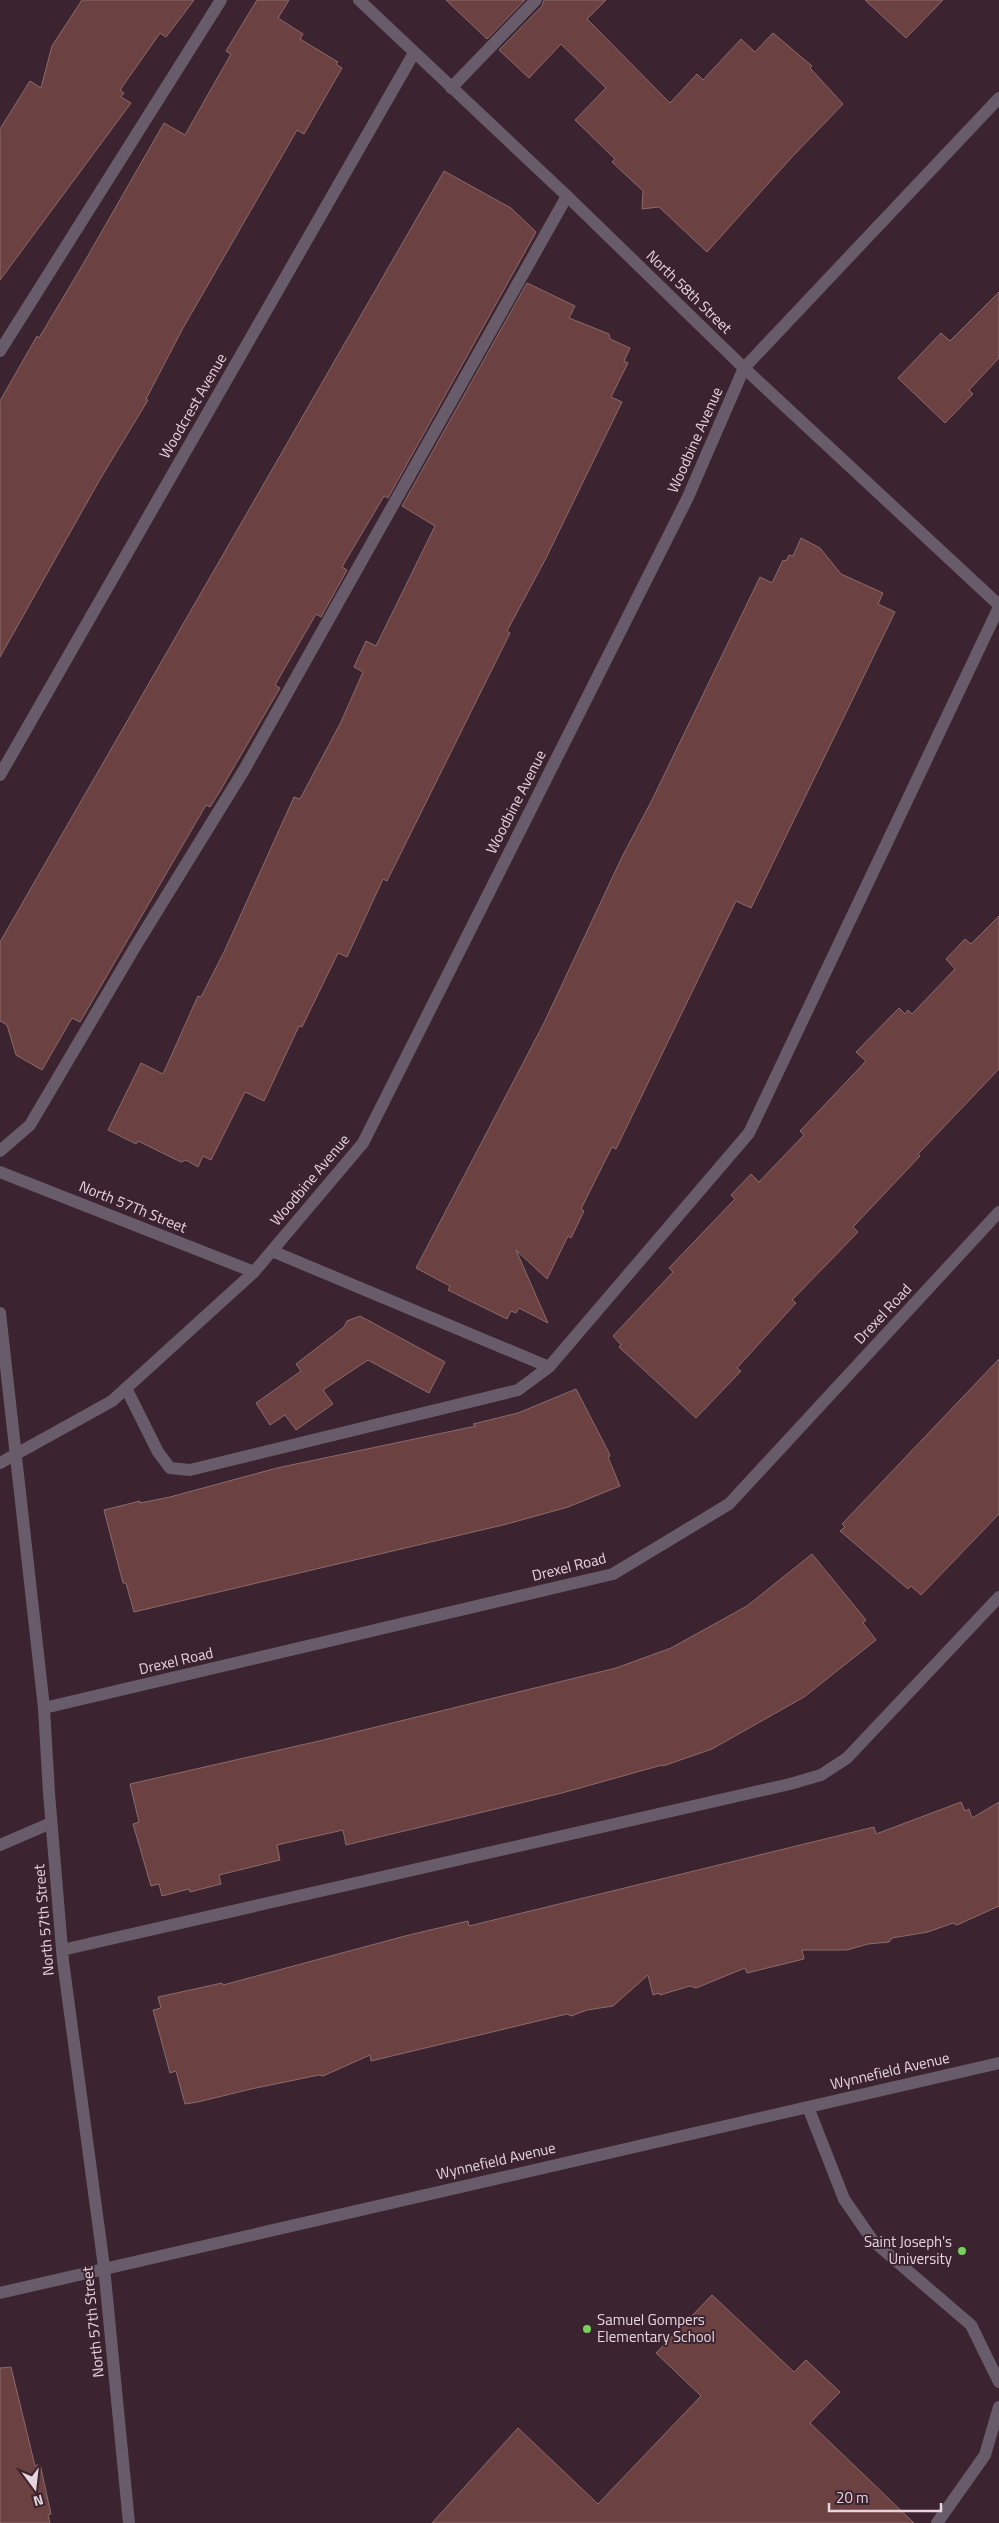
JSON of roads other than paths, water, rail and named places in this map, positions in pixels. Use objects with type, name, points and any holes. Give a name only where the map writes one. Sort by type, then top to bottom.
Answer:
[{"type":"street","points":[[0,351],[221,0]]},
{"type":"street","name":"North 58th Street","points":[[359,0],[744,368],[999,606]]},
{"type":"street","points":[[451,88],[536,0]]},
{"type":"street","name":"Woodcrest Avenue","points":[[0,775],[414,53]]},
{"type":"street","name":"Woodbine Avenue","points":[[0,1463],[112,1401],[254,1272],[362,1143],[688,497],[744,368],[999,98]]},
{"type":"street","points":[[0,1150],[30,1125],[135,947],[244,770],[566,196]]},
{"type":"street","points":[[126,1388],[158,1452],[170,1468],[190,1470],[518,1390],[549,1367],[749,1133],[999,606]]},
{"type":"street","name":"North 57Th Street","points":[[0,1172],[254,1272]]},
{"type":"street","name":"Drexel Road","points":[[44,1708],[613,1574],[728,1504],[999,1212]]},
{"type":"street","points":[[272,1251],[549,1367]]},
{"type":"street","name":"North 57th Street","points":[[0,1313],[44,1708],[51,1823],[62,1950],[104,2267],[129,2523]]},
{"type":"street","points":[[62,1950],[790,1784],[821,1775],[847,1758],[999,1598]]},
{"type":"street","points":[[0,1845],[51,1823]]},
{"type":"street","name":"Wynnefield Avenue","points":[[0,2293],[104,2267],[999,2063]]},
{"type":"street","points":[[808,2106],[844,2199],[873,2241],[971,2325],[999,2382]]},
{"type":"street","points":[[937,2523],[985,2456],[999,2407]]},
{"type":"place","name":"Saint Joseph's University","points":[[962,2251]]},
{"type":"place","name":"Samuel Gompers Elementary School","points":[[587,2329]]}]
